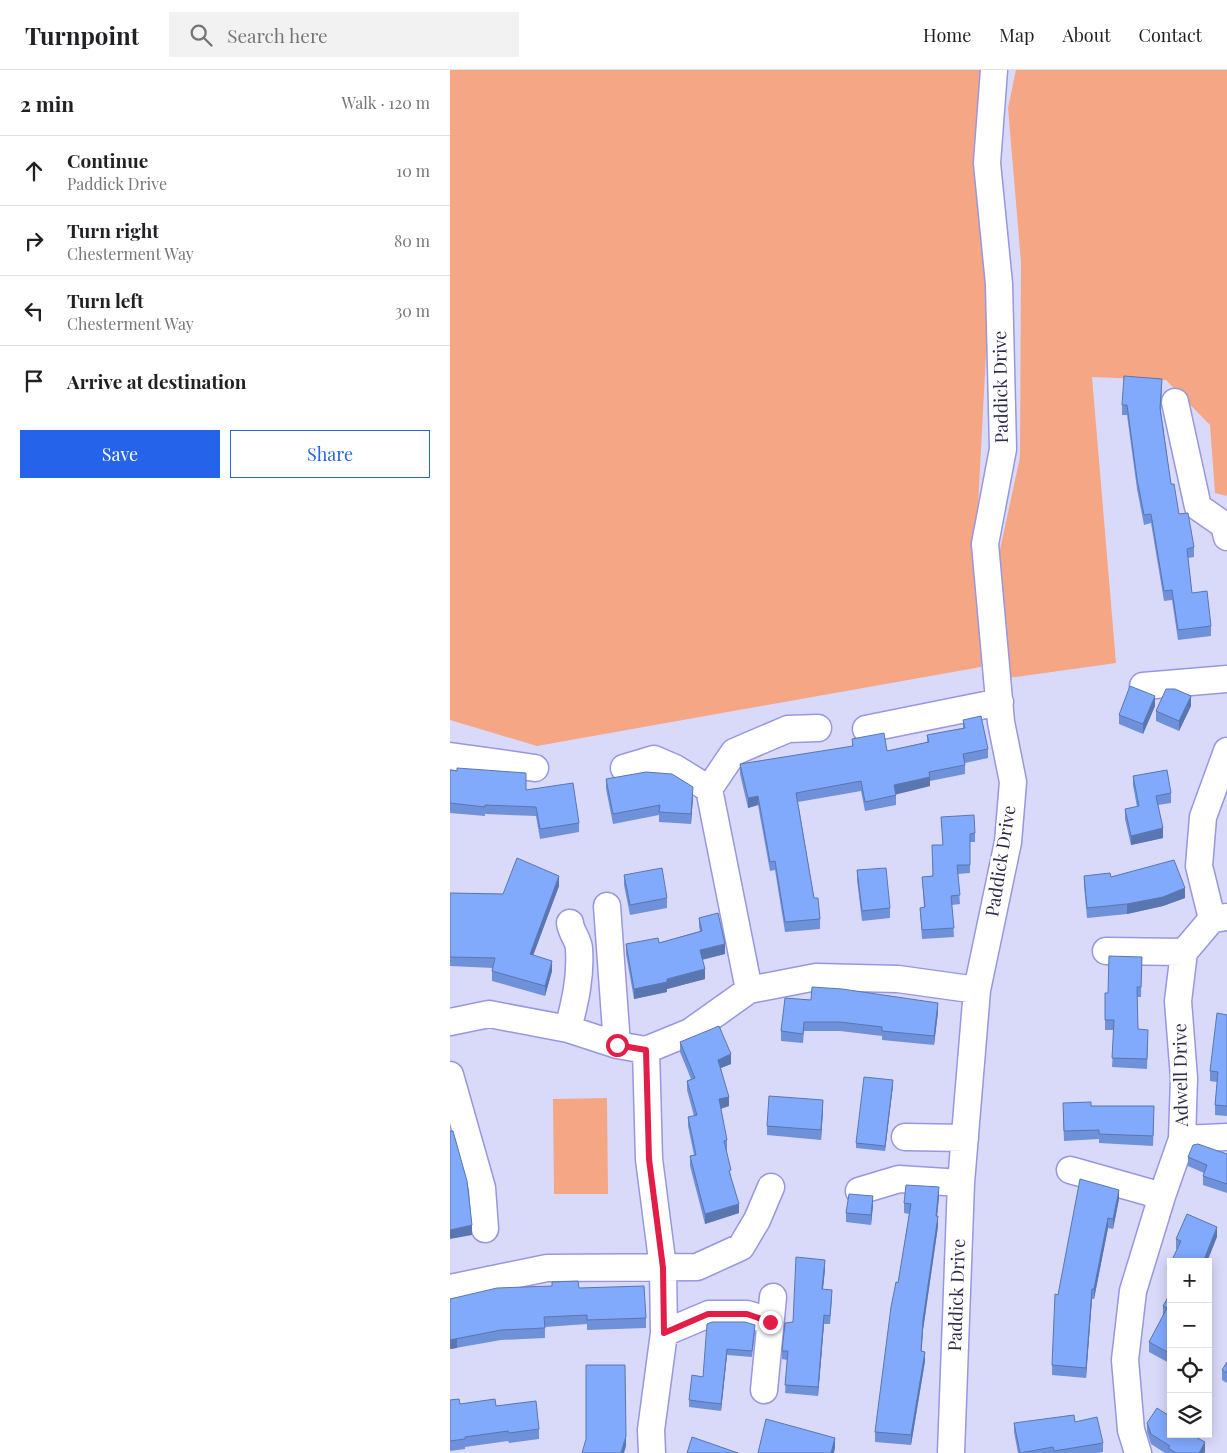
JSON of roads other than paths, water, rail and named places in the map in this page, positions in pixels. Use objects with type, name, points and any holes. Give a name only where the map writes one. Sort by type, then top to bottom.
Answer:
[{"type":"street","name":"Paddick Drive","points":[[951,1453],[961,1183],[977,990],[1008,842],[1013,782],[1001,722],[985,544],[1003,449],[999,284],[987,163],[994,70]]},
{"type":"street","points":[[1175,402],[1198,507],[1226,528]]},
{"type":"street","points":[[1142,686],[1227,680]]},
{"type":"street","points":[[866,729],[1000,702]]},
{"type":"street","points":[[749,990],[709,789],[734,752],[788,729],[818,728]]},
{"type":"street","points":[[1106,951],[1184,952],[1220,918],[1199,866],[1203,817],[1227,751]]},
{"type":"street","points":[[450,756],[535,768]]},
{"type":"street","points":[[624,768],[654,759],[676,768],[709,789]]},
{"type":"street","points":[[607,906],[617,1045]]},
{"type":"street","points":[[568,1030],[579,990],[579,946],[571,932],[570,924]]},
{"type":"street","name":"Adwell Drive","points":[[1138,1453],[1132,1430],[1125,1360],[1133,1291],[1162,1196],[1182,1139],[1184,1078],[1178,1001],[1184,952]]},
{"type":"street","points":[[450,1022],[489,1014],[568,1030],[617,1045],[646,1050],[690,1032],[749,990],[816,977],[898,978],[977,990]]},
{"type":"street","points":[[646,1050],[649,1159],[663,1268],[664,1333],[651,1430],[652,1453]]},
{"type":"street","points":[[450,1075],[482,1188],[485,1229]]},
{"type":"street","points":[[905,1137],[965,1138]]},
{"type":"street","points":[[1182,1139],[1227,1137]]},
{"type":"street","points":[[1070,1170],[1162,1196]]},
{"type":"street","points":[[859,1191],[899,1179],[961,1183]]},
{"type":"street","points":[[450,1288],[547,1268],[697,1267],[741,1247],[757,1220],[771,1187]]},
{"type":"street","points":[[664,1333],[708,1314],[747,1314],[771,1309],[764,1390]]}]
